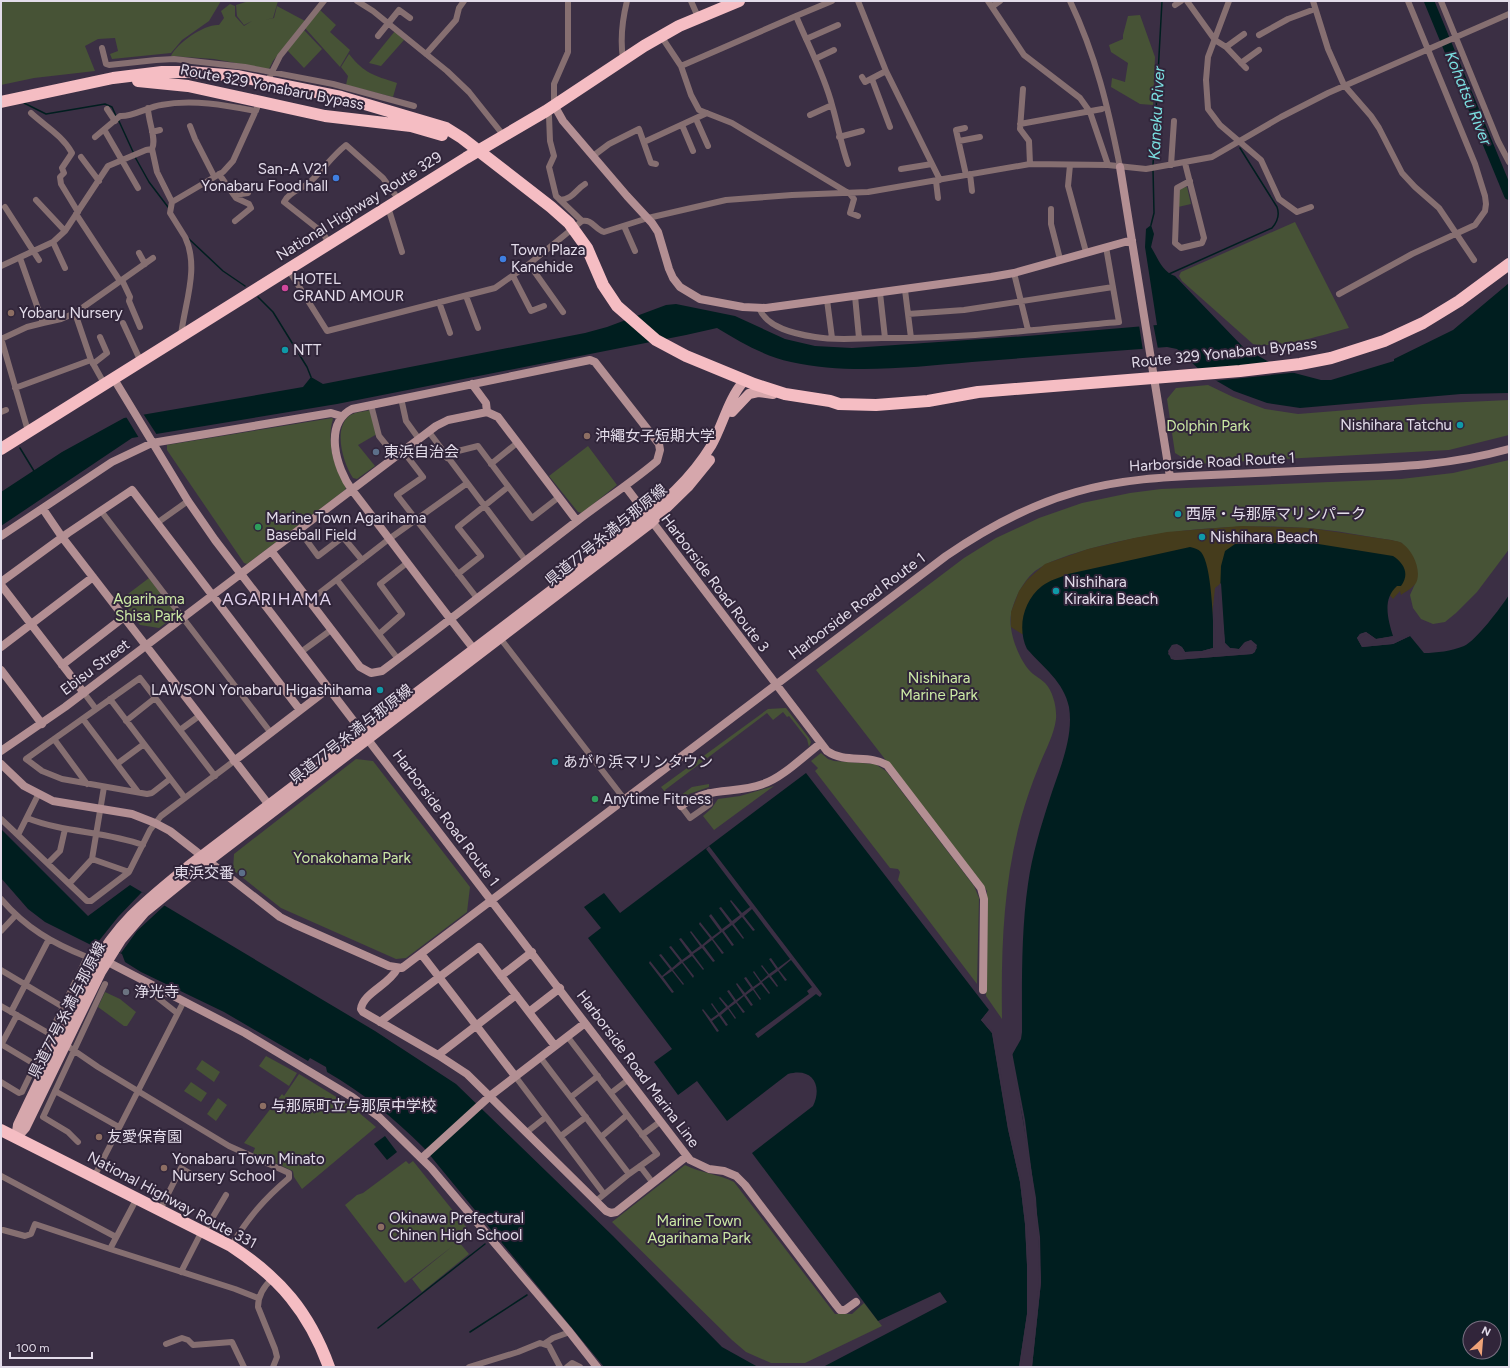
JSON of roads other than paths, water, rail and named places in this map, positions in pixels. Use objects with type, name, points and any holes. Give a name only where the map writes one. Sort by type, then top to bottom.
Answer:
[{"type":"highway","name":"National Highway Route 329","points":[[1,449],[479,150],[550,108],[623,59],[661,36],[698,17],[739,1]]},
{"type":"highway","name":"Route 329 Yonabaru Bypass","points":[[1,102],[102,81],[162,72],[188,72],[275,78],[426,121],[455,133],[551,207],[578,225],[587,248],[610,296],[625,314],[656,340],[686,356],[744,381],[785,394],[830,401],[839,404],[876,405],[928,402],[978,392],[1155,378],[1300,364],[1354,352],[1396,337],[1448,308],[1509,264]]},
{"type":"highway","points":[[237,76],[233,77],[229,82],[229,89],[256,104]]},
{"type":"highway","points":[[275,78],[297,94],[296,103],[288,108]]},
{"type":"highway","name":"Route 329 Yonabaru Bypass","points":[[102,81],[157,81],[256,104],[288,108],[325,116],[411,126],[446,136],[463,145],[479,150]]},
{"type":"highway","name":"National Highway Route 331","points":[[1,1130],[231,1246],[258,1264],[295,1301],[320,1342],[329,1367]]},
{"type":"main road","name":"県道77号糸満与那原線","points":[[205,859],[269,805],[500,638],[649,519],[700,474],[716,448],[742,390],[744,381]]},
{"type":"main road","name":"県道77号糸満与那原線","points":[[16,1138],[18,1125],[58,1039],[124,921],[365,735],[473,648],[649,519],[679,487],[705,454],[715,438],[738,388],[744,381]]},
{"type":"main road","points":[[732,412],[749,394],[758,392],[785,394]]},
{"type":"street","points":[[275,78],[275,63],[324,1]]},
{"type":"street","points":[[357,1],[389,24],[426,54],[469,92],[504,136]]},
{"type":"street","points":[[426,54],[456,20],[459,8],[464,1]]},
{"type":"street","points":[[568,1],[568,52],[554,84],[550,108],[550,141],[554,156],[549,167],[556,196],[578,225]]},
{"type":"street","points":[[623,59],[621,46],[622,18],[627,1]]},
{"type":"street","points":[[691,1],[698,17]]},
{"type":"street","points":[[681,66],[832,1]]},
{"type":"street","points":[[858,1],[886,72],[908,112],[932,164],[938,180],[938,198]]},
{"type":"street","points":[[1000,1],[990,3],[1024,55],[1080,98],[1090,112],[1108,165]]},
{"type":"street","points":[[1070,1],[1087,38],[1101,80],[1120,167],[1151,351],[1170,477]]},
{"type":"street","points":[[1175,5],[1181,1]]},
{"type":"street","points":[[1187,1],[1215,40],[1226,47],[1246,68]]},
{"type":"street","points":[[1229,1],[1208,57],[1206,88],[1208,109],[1220,125],[1260,160],[1279,199],[1297,212],[1311,208]]},
{"type":"street","points":[[1313,1],[1328,48],[1344,85],[1371,116],[1402,172],[1414,187],[1439,208],[1474,260]]},
{"type":"street","points":[[1339,294],[1412,254],[1475,225],[1485,211],[1486,204],[1475,164],[1430,49],[1408,1]]},
{"type":"street","points":[[1441,1],[1453,40],[1498,141],[1509,162]]},
{"type":"street","points":[[1259,35],[1288,19],[1315,9]]},
{"type":"street","points":[[378,36],[399,10],[410,18]]},
{"type":"street","points":[[288,269],[327,331],[495,288],[529,264],[578,225],[589,221],[604,232],[648,218],[726,200],[792,195],[850,194],[892,189],[968,174],[1030,164],[1108,165],[1146,169],[1185,163],[1212,157],[1296,109],[1344,85],[1453,40],[1509,14]]},
{"type":"street","points":[[796,16],[815,59],[832,105],[839,137],[848,164]]},
{"type":"street","points":[[806,39],[838,25]]},
{"type":"street","points":[[1226,47],[1244,34]]},
{"type":"street","points":[[661,36],[681,66],[699,110],[732,123],[850,194],[854,199],[850,213],[858,216]]},
{"type":"street","points":[[102,48],[106,64],[109,65],[156,60],[227,64],[275,78],[333,84],[414,106]]},
{"type":"street","points":[[815,59],[834,50]]},
{"type":"street","points":[[1241,63],[1259,50]]},
{"type":"street","points":[[275,63],[275,78]]},
{"type":"street","points":[[862,77],[865,82],[886,72]]},
{"type":"street","points":[[872,78],[890,127]]},
{"type":"street","points":[[1024,89],[1020,97],[1020,129],[1029,141],[1030,164]]},
{"type":"street","points":[[95,137],[105,131],[120,116],[128,116],[148,108],[161,105],[189,103],[236,107],[256,104]]},
{"type":"street","points":[[172,202],[217,175],[233,161],[256,104]]},
{"type":"street","points":[[810,115],[832,105]]},
{"type":"street","points":[[148,108],[148,118],[154,145],[152,149],[157,172],[172,202],[170,213],[185,239],[191,269],[190,285],[181,336]]},
{"type":"street","points":[[550,108],[648,218],[658,232],[673,278],[680,287],[700,300],[759,308],[905,290],[1014,272],[1132,240]]},
{"type":"street","points":[[1020,124],[1102,109]]},
{"type":"street","points":[[107,110],[115,121]]},
{"type":"street","points":[[31,113],[56,133],[69,146],[72,152],[62,168],[64,173],[60,178],[61,184],[77,213],[130,297],[130,301],[140,327]]},
{"type":"street","points":[[644,142],[707,114]]},
{"type":"street","points":[[696,119],[708,146]]},
{"type":"street","points":[[1171,165],[1174,121]]},
{"type":"street","points":[[682,125],[693,151]]},
{"type":"street","points":[[190,126],[195,139],[217,175],[234,195],[249,204],[251,208],[235,221]]},
{"type":"street","points":[[965,128],[956,130],[972,192]]},
{"type":"street","points":[[593,156],[609,144],[639,129],[651,164]]},
{"type":"street","points":[[152,132],[160,130]]},
{"type":"street","points":[[105,131],[138,188]]},
{"type":"street","points":[[839,137],[862,131]]},
{"type":"street","points":[[959,141],[980,137]]},
{"type":"street","points":[[330,244],[322,232],[284,202],[289,195],[308,183],[336,153],[346,145],[383,178],[393,204],[402,252]]},
{"type":"street","points":[[1,266],[53,242],[65,230],[108,166],[146,150],[152,149]]},
{"type":"street","points":[[81,157],[99,181]]},
{"type":"street","points":[[1185,163],[1190,181],[1204,238],[1202,242],[1181,248],[1175,242],[1177,188],[1190,181]]},
{"type":"street","points":[[901,169],[932,164]]},
{"type":"street","points":[[1070,165],[1068,186],[1086,252]]},
{"type":"street","points":[[560,200],[567,200],[573,196],[577,189],[585,184]]},
{"type":"street","points":[[234,195],[248,193]]},
{"type":"street","points":[[36,200],[65,230]]},
{"type":"street","points":[[5,207],[39,260]]},
{"type":"street","points":[[1051,209],[1051,224],[1060,259]]},
{"type":"street","points":[[624,226],[635,251]]},
{"type":"street","points":[[53,242],[65,268]]},
{"type":"street","points":[[759,308],[762,316],[778,327],[815,337],[832,338],[911,338],[1119,322],[1106,247]]},
{"type":"street","points":[[139,253],[145,264]]},
{"type":"street","points":[[20,258],[43,323]]},
{"type":"street","points":[[28,431],[1,338],[27,327],[61,319],[75,313],[153,258]]},
{"type":"street","points":[[529,264],[563,312]]},
{"type":"street","points":[[1014,272],[1028,330]]},
{"type":"street","points":[[513,276],[531,311],[544,306]]},
{"type":"street","points":[[908,314],[964,310],[1113,287]]},
{"type":"street","points":[[905,290],[911,338]]},
{"type":"street","points":[[880,293],[885,338]]},
{"type":"street","points":[[466,296],[478,328]]},
{"type":"street","points":[[855,296],[859,338]]},
{"type":"street","points":[[827,300],[832,338]]},
{"type":"street","points":[[438,302],[450,333]]},
{"type":"street","points":[[75,313],[92,362],[109,382]]},
{"type":"street","points":[[123,323],[140,362]]},
{"type":"street","points":[[15,388],[92,362],[107,353],[100,337]]},
{"type":"street","points":[[272,552],[360,668],[366,672],[376,673],[398,659],[450,619],[477,598],[526,561],[577,521],[657,461],[660,450],[659,444],[595,362],[590,360],[371,404],[352,409],[341,416],[335,428],[337,453],[341,471],[352,490],[450,619],[473,648]]},
{"type":"street","name":"Harborside Road Route 1","points":[[109,382],[130,408],[188,501],[492,902],[946,556],[997,524],[1042,503],[1076,492],[1122,482],[1170,477],[1410,466],[1460,461],[1509,449]]},
{"type":"street","points":[[472,384],[486,403],[487,412],[498,417],[577,521]]},
{"type":"street","points":[[401,398],[406,421],[420,439]]},
{"type":"street","points":[[371,404],[379,436],[396,457]]},
{"type":"street","name":"Ebisu Street","points":[[1,751],[42,724],[84,693],[272,552],[428,432],[448,420],[487,412]]},
{"type":"street","points":[[1,536],[112,462],[150,440],[331,413],[341,416]]},
{"type":"street","points":[[428,432],[526,561]]},
{"type":"street","points":[[491,464],[518,443]]},
{"type":"street","points":[[447,458],[458,451],[478,446],[532,518],[559,497]]},
{"type":"street","points":[[403,452],[424,477],[397,495],[477,598]]},
{"type":"street","points":[[309,601],[389,539],[466,484]]},
{"type":"street","name":"Harborside Road Route 3","points":[[625,486],[827,751],[838,758],[876,761],[887,765],[981,888],[984,900],[982,990]]},
{"type":"street","points":[[458,574],[481,556],[458,527],[508,487]]},
{"type":"street","points":[[96,709],[1,583],[62,537],[132,490],[300,710]]},
{"type":"street","points":[[157,523],[188,501]]},
{"type":"street","points":[[43,509],[62,537],[269,805]]},
{"type":"street","points":[[101,511],[271,733]]},
{"type":"street","points":[[299,530],[318,556],[344,537],[362,560]]},
{"type":"street","points":[[379,634],[402,614],[380,584],[408,563]]},
{"type":"street","points":[[1,647],[93,577]]},
{"type":"street","points":[[336,580],[398,659]]},
{"type":"street","points":[[62,665],[124,617]]},
{"type":"street","points":[[301,652],[331,630]]},
{"type":"street","points":[[500,638],[625,800]]},
{"type":"street","points":[[1,670],[42,724]]},
{"type":"street","points":[[170,779],[152,793],[138,792],[62,780],[42,771],[26,759],[140,678],[215,776]]},
{"type":"street","points":[[1,819],[87,901],[91,901],[128,872],[155,822],[329,688]]},
{"type":"street","points":[[126,721],[155,698]]},
{"type":"street","points":[[110,699],[185,798]]},
{"type":"street","points":[[180,730],[199,716]]},
{"type":"street","points":[[83,718],[138,792]]},
{"type":"street","points":[[54,739],[87,784]]},
{"type":"street","points":[[709,792],[710,804],[690,818],[681,806],[694,797],[709,792],[757,786],[769,782],[820,743]]},
{"type":"street","points":[[117,764],[144,744]]},
{"type":"street","points":[[1,764],[20,782],[38,794],[53,801],[132,814],[155,822],[170,831],[287,921],[397,969]]},
{"type":"street","points":[[69,884],[92,859],[104,787]]},
{"type":"street","points":[[18,835],[38,794]]},
{"type":"street","points":[[27,818],[45,825],[126,838],[143,845]]},
{"type":"street","points":[[48,863],[60,851],[66,829]]},
{"type":"street","points":[[92,859],[128,872]]},
{"type":"street","points":[[1,900],[15,916],[34,931],[87,957],[64,1007],[58,1039],[36,1065],[22,1092],[19,1093],[1,1082]]},
{"type":"street","points":[[492,902],[408,965],[397,969],[392,978],[365,999],[361,1009],[467,1074],[606,1211],[611,1213],[616,1212],[687,1156]]},
{"type":"street","name":"Harborside Road Marina Line","points":[[492,902],[560,988],[687,1156],[698,1165],[709,1170],[724,1171],[736,1176],[745,1185],[840,1310],[845,1310],[856,1302]]},
{"type":"street","points":[[1,931],[15,916]]},
{"type":"street","points":[[36,1065],[1,1044],[25,985],[49,939]]},
{"type":"street","points":[[380,1022],[480,948],[555,1046]]},
{"type":"street","points":[[502,976],[532,952]]},
{"type":"street","points":[[422,955],[604,1194]]},
{"type":"street","points":[[103,960],[244,1032],[352,1097],[388,1124],[425,1155],[597,1367]]},
{"type":"street","points":[[1,970],[64,1007]]},
{"type":"street","points":[[78,1142],[68,1132],[43,1117],[105,984]]},
{"type":"street","points":[[529,1012],[560,988]]},
{"type":"street","points":[[438,1055],[516,995]]},
{"type":"street","points":[[158,998],[177,1013]]},
{"type":"street","points":[[94,1177],[184,1001]]},
{"type":"street","points":[[1,1006],[58,1039],[229,1146],[289,1174],[289,1178],[269,1195],[246,1220],[231,1246]]},
{"type":"street","points":[[425,1155],[490,1096],[585,1022]]},
{"type":"street","points":[[567,1036],[657,1154],[629,1174],[596,1201]]},
{"type":"street","points":[[540,1057],[629,1174]]},
{"type":"street","points":[[571,1097],[598,1076]]},
{"type":"street","points":[[611,1093],[628,1079]]},
{"type":"street","points":[[55,1091],[119,1127]]},
{"type":"street","points":[[601,1137],[627,1115]]},
{"type":"street","points":[[527,1132],[546,1117]]},
{"type":"street","points":[[561,1136],[586,1117]]},
{"type":"street","points":[[642,1136],[661,1121]]},
{"type":"street","points":[[640,1166],[653,1183]]},
{"type":"street","points":[[160,1210],[181,1168],[196,1177]]},
{"type":"street","points":[[1,1176],[116,1237]]},
{"type":"street","points":[[181,1272],[226,1195]]},
{"type":"street","points":[[110,1249],[137,1198]]},
{"type":"street","points":[[3,1230],[25,1236],[31,1234],[35,1224],[235,1289],[258,1298]]},
{"type":"street","points":[[273,1278],[266,1285],[258,1298],[258,1307],[277,1357],[274,1367]]},
{"type":"street","points":[[544,1344],[553,1338],[570,1332]]},
{"type":"street","points":[[166,1344],[182,1338],[188,1340],[193,1345],[232,1342],[244,1367]]},
{"type":"street","points":[[469,1367],[518,1352],[540,1343],[549,1346],[560,1367]]},
{"type":"street","points":[[567,1367],[572,1363],[580,1367]]},
{"type":"waterway","name":"Kaneku River","points":[[1153,165],[1162,1]]},
{"type":"waterway","name":"Kohatsu River","points":[[1429,1],[1509,195]]},
{"type":"waterway","points":[[24,103],[46,114],[105,104],[112,107],[116,116]]},
{"type":"waterway","points":[[118,119],[134,154]]},
{"type":"waterway","points":[[1169,274],[1272,228],[1276,223],[1278,218],[1277,207],[1240,148]]},
{"type":"waterway","points":[[135,157],[149,182],[168,207]]},
{"type":"waterway","name":"Kaneku River","points":[[1151,225],[1154,213],[1153,169]]},
{"type":"waterway","points":[[189,239],[223,271],[245,286]]},
{"type":"waterway","points":[[258,297],[273,312],[307,367],[311,377]]},
{"type":"waterway","points":[[20,448],[34,471]]},
{"type":"waterway","points":[[378,1328],[485,1244]]},
{"type":"waterway","points":[[470,1332],[527,1295]]},
{"type":"place","name":"San-A V21 Yonabaru Food hall","points":[[336,178]]},
{"type":"place","name":"Town Plaza Kanehide","points":[[503,259]]},
{"type":"place","name":"HOTEL GRAND AMOUR","points":[[285,288]]},
{"type":"place","name":"Yobaru Nursery","points":[[11,313]]},
{"type":"place","name":"NTT","points":[[285,350]]},
{"type":"place","name":"Nishihara Tatchu","points":[[1460,425]]},
{"type":"place","name":"沖繩女子短期大学","points":[[587,436]]},
{"type":"place","name":"東浜自治会","points":[[376,452]]},
{"type":"place","name":"西原・与那原マリンパーク","points":[[1178,514]]},
{"type":"place","name":"Marine Town Agarihama Baseball Field","points":[[258,527]]},
{"type":"place","name":"Nishihara Beach","points":[[1202,537]]},
{"type":"place","name":"Nishihara Kirakira Beach","points":[[1056,591]]},
{"type":"place","name":"LAWSON Yonabaru Higashihama","points":[[380,690]]},
{"type":"place","name":"あがり浜マリンタウン","points":[[555,762]]},
{"type":"place","name":"Anytime Fitness","points":[[595,799]]},
{"type":"place","name":"東浜交番","points":[[242,873]]},
{"type":"place","name":"浄光寺","points":[[126,992]]},
{"type":"place","name":"与那原町立与那原中学校","points":[[263,1106]]},
{"type":"place","name":"友愛保育園","points":[[99,1137]]},
{"type":"place","name":"Yonabaru Town Minato Nursery School","points":[[164,1168]]},
{"type":"place","name":"Okinawa Prefectural Chinen High School","points":[[381,1227]]},
{"type":"district","name":"AGARIHAMA","points":[[277,599]]},
{"type":"park label","name":"Dolphin Park","points":[[1208,426]]},
{"type":"park label","name":"Agarihama Shisa Park","points":[[149,608]]},
{"type":"park label","name":"Nishihara Marine Park","points":[[939,686]]},
{"type":"park label","name":"Yonakohama Park","points":[[352,858]]},
{"type":"park label","name":"Marine Town Agarihama Park","points":[[699,1230]]}]
